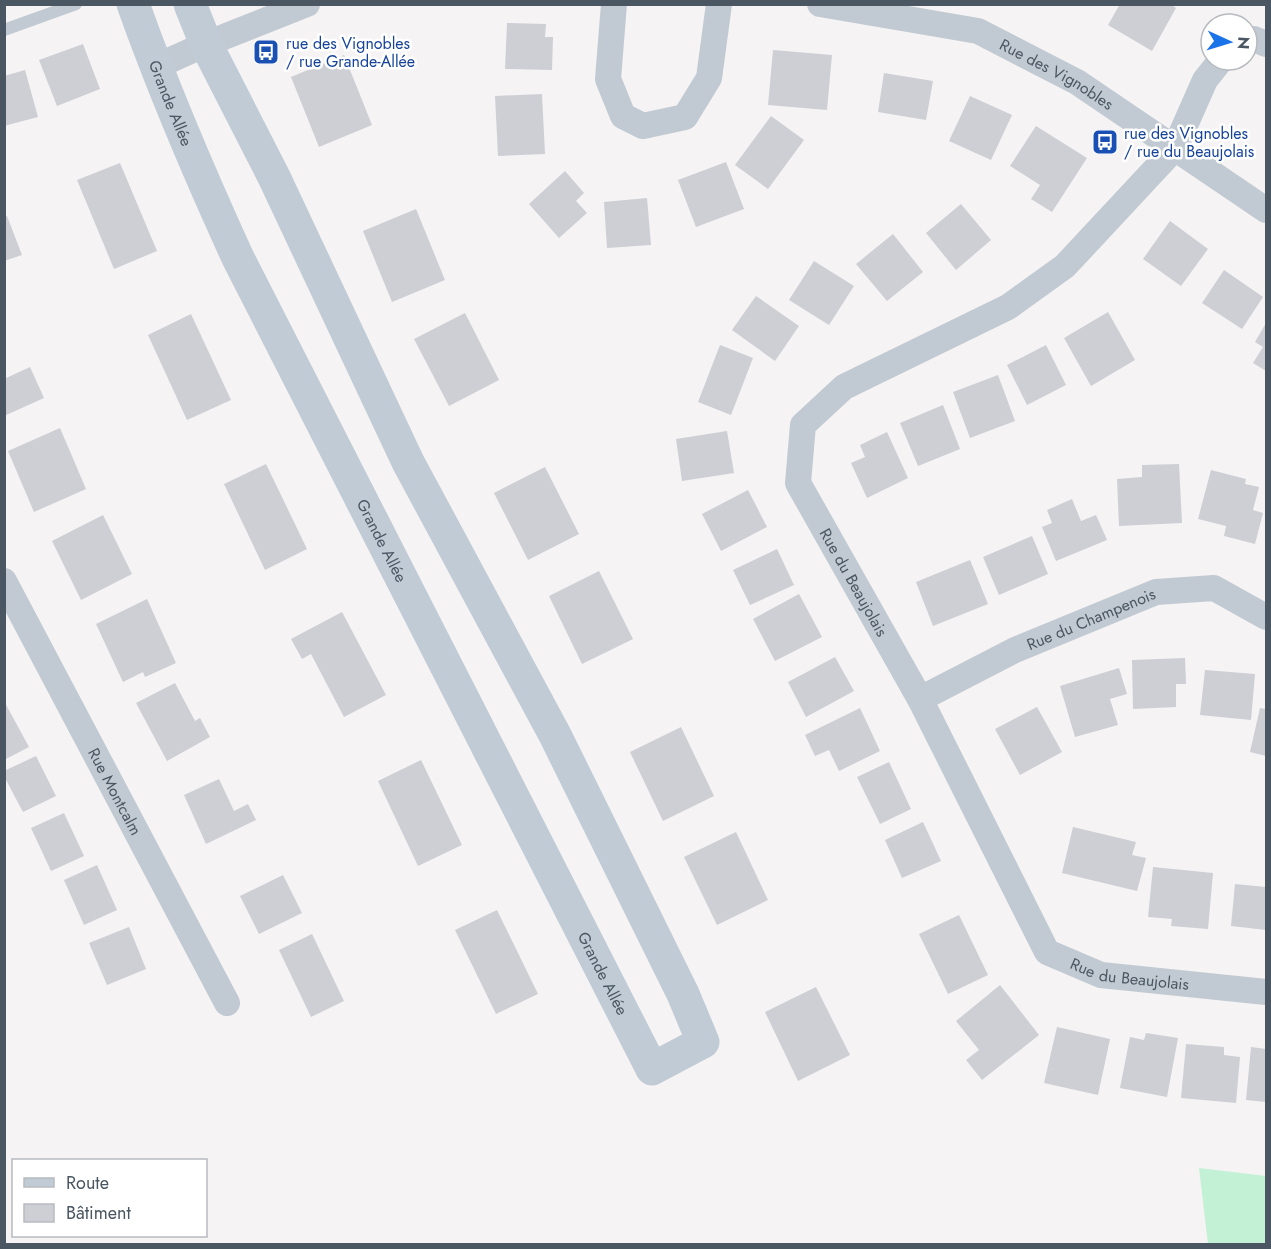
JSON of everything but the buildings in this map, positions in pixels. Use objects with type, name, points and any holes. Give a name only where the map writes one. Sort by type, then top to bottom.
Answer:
[{"type":"street","name":"Grande Allée","points":[[133,4],[155,67],[195,164],[238,258],[652,1069],[703,1042],[683,994],[555,735],[408,462],[274,177],[206,44]]},
{"type":"street","points":[[190,4],[206,44]]},
{"type":"street","points":[[155,67],[307,4]]},
{"type":"street","points":[[614,4],[608,79],[623,116],[643,126],[685,117],[710,78],[719,4]]},
{"type":"street","name":"Rue des Vignobles","points":[[820,4],[978,31],[1077,82],[1266,210]]},
{"type":"street","name":"Rue du Beaujolais","points":[[1211,72],[1205,80],[1174,148],[1065,266],[1008,307],[844,387],[803,425],[798,483],[920,699],[1047,952],[1101,975],[1266,992]]},
{"type":"street","name":"Rue Montcalm","points":[[4,581],[227,1003]]},
{"type":"street","name":"Rue du Champenois","points":[[920,699],[1015,650],[1156,592],[1214,588],[1266,616]]},
{"type":"lane","points":[[4,30],[76,4]]},
{"type":"green space","points":[[1199,1168],[1266,1176],[1266,1244],[1208,1244]]},
{"type":"place","name":"rue des Vignobles / rue Grande-Allée","points":[[266,52]]},
{"type":"place","name":"rue des Vignobles / rue du Beaujolais","points":[[1105,142]]}]
